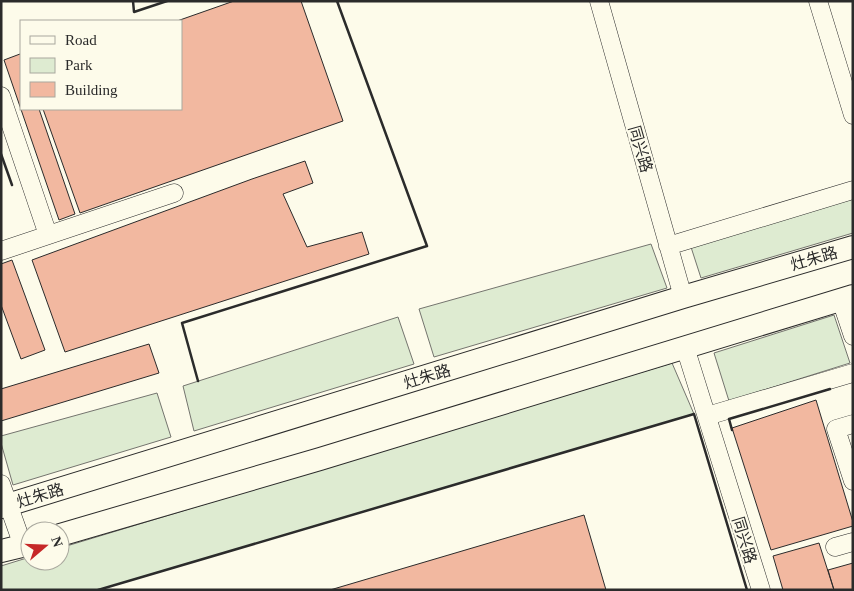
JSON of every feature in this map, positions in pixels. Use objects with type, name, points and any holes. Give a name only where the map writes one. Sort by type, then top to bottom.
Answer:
[{"type":"main road","name":"灶朱路","points":[[4,499],[853,247]]},
{"type":"main road","points":[[70,532],[320,459],[847,298]]},
{"type":"main road","points":[[1,552],[20,547]]},
{"type":"street","name":"同兴路","points":[[599,1],[683,297]]},
{"type":"street","points":[[818,1],[853,115]]},
{"type":"street","points":[[1,96],[48,235]]},
{"type":"street","points":[[668,246],[853,190]]},
{"type":"street","points":[[1,251],[174,193]]},
{"type":"street","points":[[847,298],[853,336]]},
{"type":"street","name":"同兴路","points":[[685,347],[761,590]]},
{"type":"street","points":[[707,416],[853,373]]},
{"type":"street","points":[[853,424],[836,429],[853,481]]},
{"type":"street","points":[[4,499],[20,531]]},
{"type":"street","points":[[835,547],[853,542]]},
{"type":"green space","points":[[853,199],[853,233],[701,278],[690,244]]},
{"type":"green space","points":[[651,244],[667,288],[434,357],[419,309]]},
{"type":"green space","points":[[834,315],[850,363],[729,401],[714,353]]},
{"type":"green space","points":[[398,317],[414,364],[194,431],[183,386]]},
{"type":"green space","points":[[672,363],[694,414],[98,590],[1,590],[1,566],[20,560],[20,571],[70,571],[70,545]]},
{"type":"green space","points":[[157,393],[171,437],[13,485],[1,443],[1,436]]},
{"type":"building","points":[[234,1],[301,1],[343,121],[80,213],[43,110],[182,110],[182,20],[180,20]]},
{"type":"building","points":[[20,54],[20,107],[4,60]]},
{"type":"building","points":[[21,110],[39,110],[75,214],[59,220]]},
{"type":"building","points":[[305,161],[313,183],[283,194],[307,247],[362,232],[369,254],[65,352],[32,260]]},
{"type":"building","points":[[12,260],[45,350],[21,359],[1,305],[1,264]]},
{"type":"building","points":[[149,344],[159,373],[1,421],[1,389]]},
{"type":"building","points":[[816,400],[853,526],[771,550],[732,428]]},
{"type":"building","points":[[584,515],[606,590],[330,590]]},
{"type":"building","points":[[819,543],[834,590],[783,590],[773,556]]},
{"type":"building","points":[[853,563],[853,590],[834,590],[828,570]]},
{"type":"wall","points":[[133,1],[134,12],[167,1]]},
{"type":"wall","points":[[198,381],[182,323],[427,246],[337,1]]},
{"type":"wall","points":[[1,154],[12,185]]},
{"type":"wall","points":[[732,430],[729,419],[830,389]]},
{"type":"wall","points":[[98,590],[694,414],[747,590]]}]
